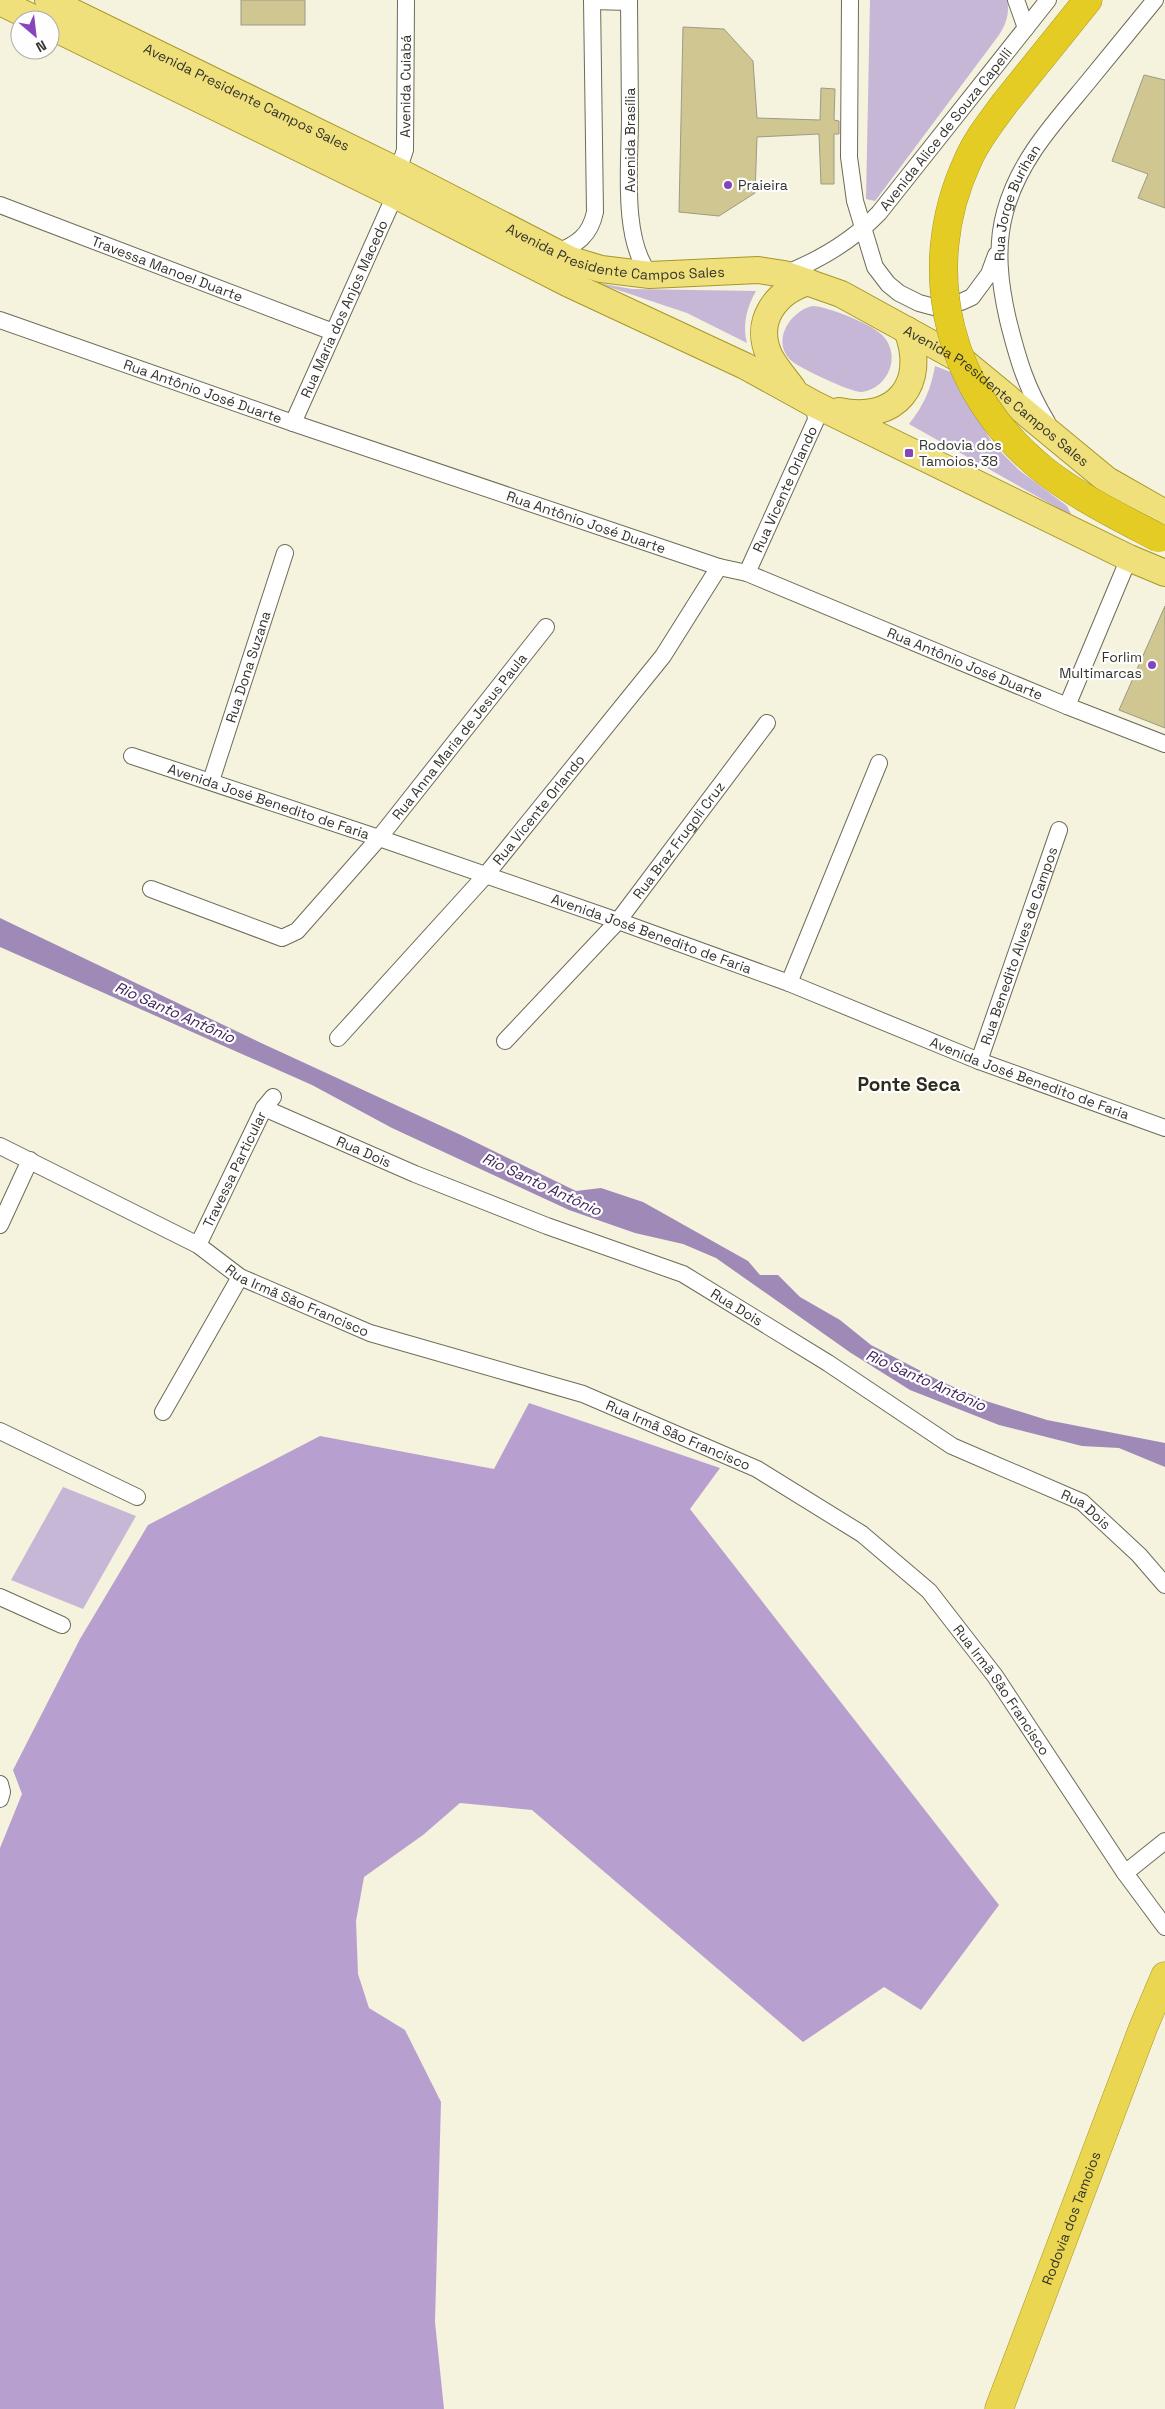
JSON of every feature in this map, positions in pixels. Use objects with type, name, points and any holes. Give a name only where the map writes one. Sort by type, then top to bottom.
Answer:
[{"type":"highway","points":[[1088,0],[1005,103],[968,158],[956,189],[948,218],[942,258],[943,286],[948,325],[958,354],[981,400],[1003,431],[1022,451],[1046,472],[1108,510],[1163,530]]},
{"type":"highway","name":"Rodovia dos Tamoios","points":[[999,2409],[1143,2028],[1165,1976]]},
{"type":"main road","points":[[0,2],[16,10]]},
{"type":"main road","name":"Avenida Presidente Campos Sales","points":[[56,8],[396,183],[568,283],[745,366],[1129,558],[1165,573]]},
{"type":"main road","name":"Avenida Presidente Campos Sales","points":[[396,183],[556,253],[601,269],[650,275],[758,270],[796,278],[841,294],[963,361],[1107,480],[1163,530]]},
{"type":"main road","points":[[796,278],[774,303],[767,316],[764,331],[770,356],[806,398],[848,413],[864,413],[876,411],[902,396],[910,385],[914,374],[914,351],[907,330]]},
{"type":"street","name":"Avenida Cuiabá","points":[[396,183],[405,150],[406,0]]},
{"type":"street","points":[[1016,0],[1026,28]]},
{"type":"street","name":"Avenida Alice de Souza Capelli","points":[[796,278],[817,260],[864,229],[879,213],[1048,0]]},
{"type":"street","name":"Rua Jorge Burihan","points":[[1056,437],[1035,402],[1019,366],[1002,295],[1000,244],[1005,212],[1023,166],[1059,116],[1155,0]]},
{"type":"street","name":"Avenida Brasília","points":[[556,253],[575,245],[586,235],[595,212],[592,1],[629,1],[630,205],[637,250],[643,266],[650,275]]},
{"type":"street","points":[[850,1],[849,157],[855,200],[875,267],[888,284],[919,303],[934,307],[961,302],[972,297],[989,274],[1000,244]]},
{"type":"street","name":"Rua Maria dos Anjos Macedo","points":[[293,423],[396,183]]},
{"type":"street","name":"Travessa Manoel Duarte","points":[[0,205],[333,332]]},
{"type":"street","name":"Rua Antônio José Duarte","points":[[0,320],[293,423],[719,567],[747,573],[1067,706],[1165,744]]},
{"type":"street","name":"Rua Vicente Orlando","points":[[747,573],[816,420],[806,398]]},
{"type":"street","name":"Rua Dona Suzana","points":[[211,781],[285,553]]},
{"type":"street","points":[[1067,706],[1129,558]]},
{"type":"street","name":"Rua Vicente Orlando","points":[[338,1038],[484,876],[663,656],[719,567]]},
{"type":"street","name":"Rua Anna Maria de Jesus Paula","points":[[151,890],[282,938],[297,931],[379,838],[546,627]]},
{"type":"street","name":"Rua Braz Frugoli Cruz","points":[[505,1041],[618,921],[767,723]]},
{"type":"street","name":"Avenida José Benedito de Faria","points":[[132,756],[379,838],[618,921],[789,983],[979,1061],[1163,1121]]},
{"type":"street","points":[[789,983],[879,763]]},
{"type":"street","name":"Rua Benedito Alves de Campos","points":[[979,1061],[1059,830]]},
{"type":"street","name":"Travessa Particular","points":[[198,1244],[268,1102]]},
{"type":"street","name":"Rua Dois","points":[[268,1102],[424,1177],[547,1226],[683,1274],[828,1362],[952,1446],[1082,1502],[1139,1555],[1165,1585]]},
{"type":"street","name":"Rua Irmã São Francisco","points":[[0,1146],[198,1244],[240,1277],[370,1333],[583,1394],[757,1469],[862,1534],[928,1591],[996,1676],[1125,1873],[1165,1927]]},
{"type":"street","points":[[0,1225],[30,1160]]},
{"type":"street","points":[[163,1412],[240,1277]]},
{"type":"street","points":[[0,1431],[137,1497]]},
{"type":"street","points":[[0,1597],[62,1625]]},
{"type":"street","points":[[1125,1873],[1165,1841]]},
{"type":"shaded area","points":[[870,0],[1007,0],[1008,9],[1005,23],[999,35],[875,201],[866,199]]},
{"type":"shaded area","points":[[597,283],[632,289],[756,291],[746,316],[745,330],[747,343],[687,313]]},
{"type":"shaded area","points":[[812,306],[828,309],[850,317],[871,327],[884,337],[889,345],[891,362],[885,378],[879,385],[862,392],[848,389],[798,365],[786,354],[783,346],[785,329],[796,315]]},
{"type":"shaded area","points":[[935,366],[951,372],[993,444],[1019,470],[1067,506],[1072,516],[909,424],[926,397]]},
{"type":"shaded area","points":[[529,1403],[720,1468],[690,1509],[999,1905],[921,2010],[884,1987],[803,2042],[532,1810],[460,1803],[423,1835],[364,1877],[356,1921],[358,1974],[369,2008],[405,2030],[441,2102],[435,2322],[444,2409],[0,2409],[0,1848],[22,1794],[13,1770],[80,1639],[148,1525],[320,1436],[494,1469]]},
{"type":"shaded area","points":[[63,1487],[136,1516],[83,1609],[11,1580]]},
{"type":"water","name":"Rio Santo Antônio","points":[[0,918],[576,1191],[601,1188],[643,1202],[748,1261],[760,1275],[778,1275],[800,1297],[840,1320],[871,1345],[940,1381],[986,1401],[1047,1420],[1165,1443],[1165,1467],[1119,1448],[1082,1446],[999,1425],[910,1390],[851,1353],[716,1258],[683,1244],[635,1233],[569,1210],[392,1128],[312,1085],[0,947]]},
{"type":"building","points":[[241,0],[305,0],[305,25],[241,25]]},
{"type":"building","points":[[683,27],[724,29],[753,61],[757,118],[820,120],[821,88],[835,89],[834,120],[839,121],[839,134],[834,134],[834,184],[821,184],[819,134],[757,137],[755,193],[719,216],[679,212]]},
{"type":"building","points":[[1144,75],[1165,80],[1165,208],[1138,198],[1148,174],[1112,161]]},
{"type":"building","name":"Forlim Multimarcas","points":[[1165,606],[1165,728],[1119,710]]},
{"type":"place","name":"Praieira","points":[[728,185]]},
{"type":"place","name":"Rodovia dos Tamoios, 38","points":[[909,453]]},
{"type":"place","name":"Forlim Multimarcas","points":[[1152,665]]},
{"type":"district","name":"Ponte Seca","points":[[909,1084]]}]
